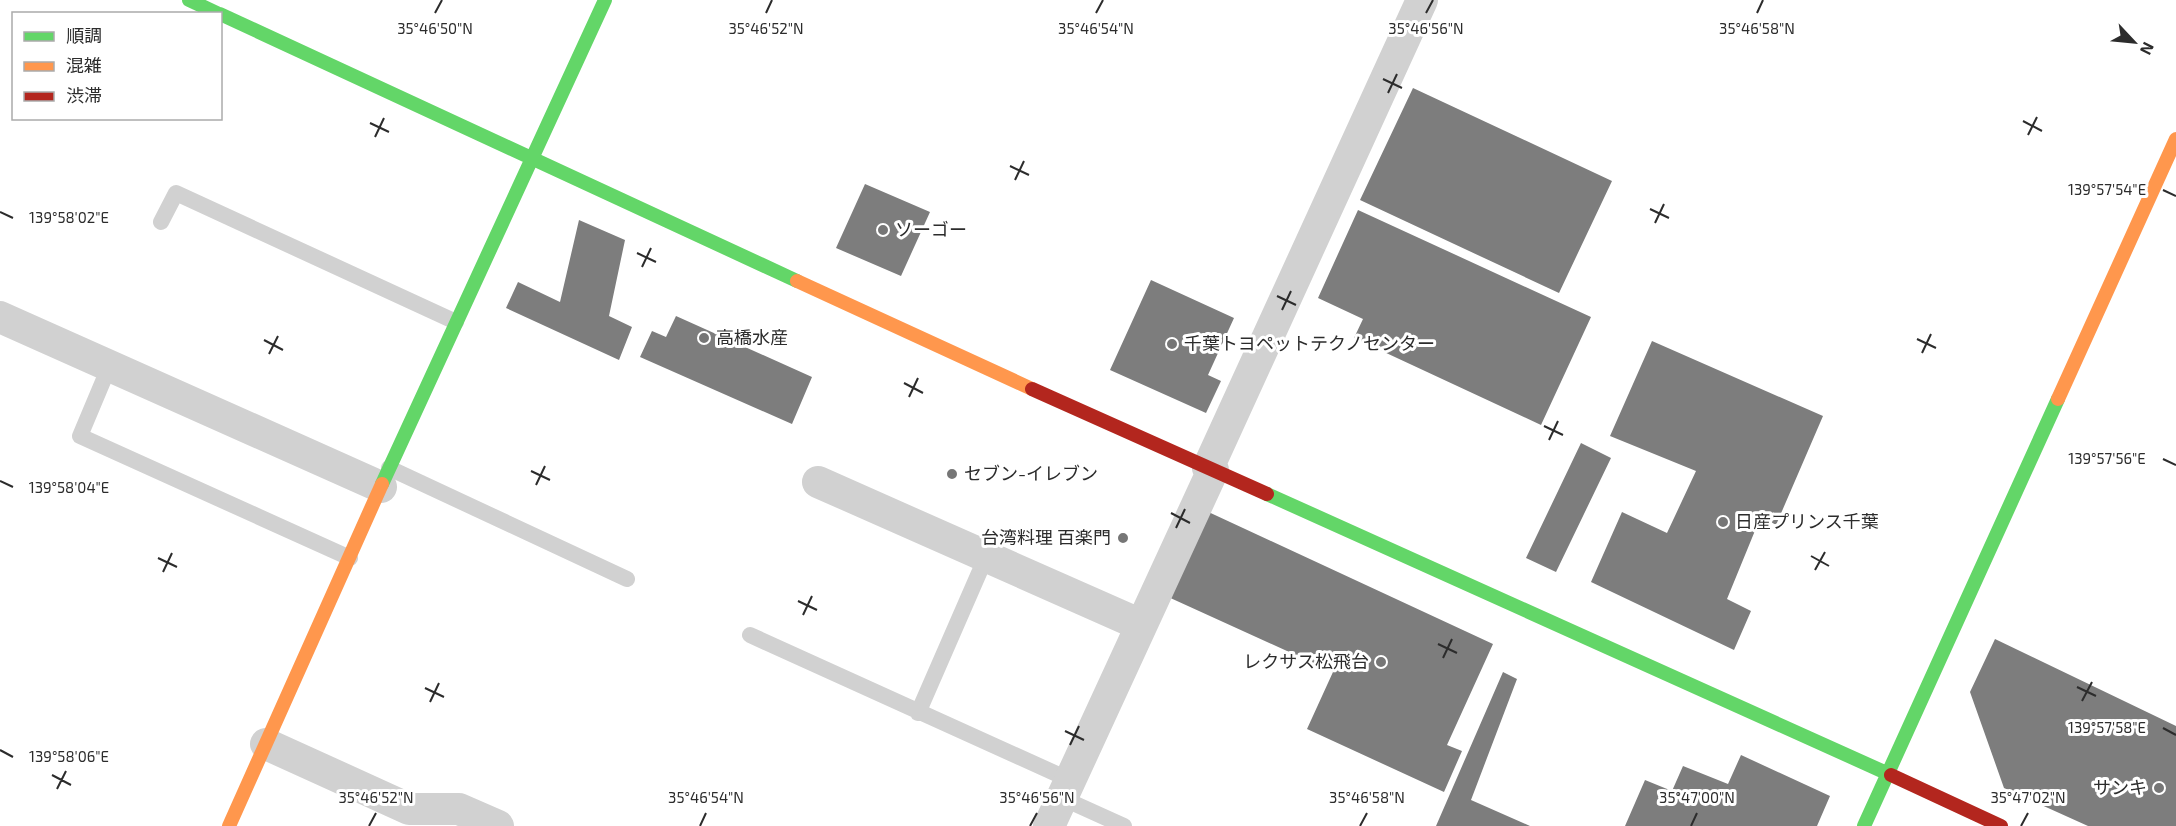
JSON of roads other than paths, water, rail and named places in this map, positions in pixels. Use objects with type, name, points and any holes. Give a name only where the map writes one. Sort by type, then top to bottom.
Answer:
[{"type":"street","points":[[189,0],[216,12]]},
{"type":"street","points":[[229,826],[456,322],[605,0]]},
{"type":"street","points":[[1049,826],[1142,625],[1422,0]]},
{"type":"street","points":[[222,15],[440,113],[608,194],[1211,469],[2001,826]]},
{"type":"street","points":[[1864,826],[2176,139]]},
{"type":"street","points":[[0,317],[109,367],[385,478]]},
{"type":"street","points":[[818,482],[1142,625]]},
{"type":"street","points":[[266,744],[409,809],[459,809],[498,826]]},
{"type":"lane","points":[[161,222],[176,193],[456,322]]},
{"type":"lane","points":[[109,367],[80,436],[350,558]]},
{"type":"lane","points":[[385,478],[627,579]]},
{"type":"lane","points":[[918,713],[986,557]]},
{"type":"lane","points":[[750,635],[918,713],[1066,789],[1124,826]]},
{"type":"place","name":"ソーゴー","points":[[883,230]]},
{"type":"place","name":"高橋水産","points":[[704,338]]},
{"type":"place","name":"千葉トヨペットテクノセンター","points":[[1172,344]]},
{"type":"place","name":"セブン-イレブン","points":[[952,474]]},
{"type":"place","name":"日産プリンス千葉","points":[[1723,522]]},
{"type":"place","name":"台湾料理 百楽門","points":[[1123,538]]},
{"type":"place","name":"レクサス松飛台","points":[[1381,662]]},
{"type":"place","name":"サンキ","points":[[2159,788]]}]
